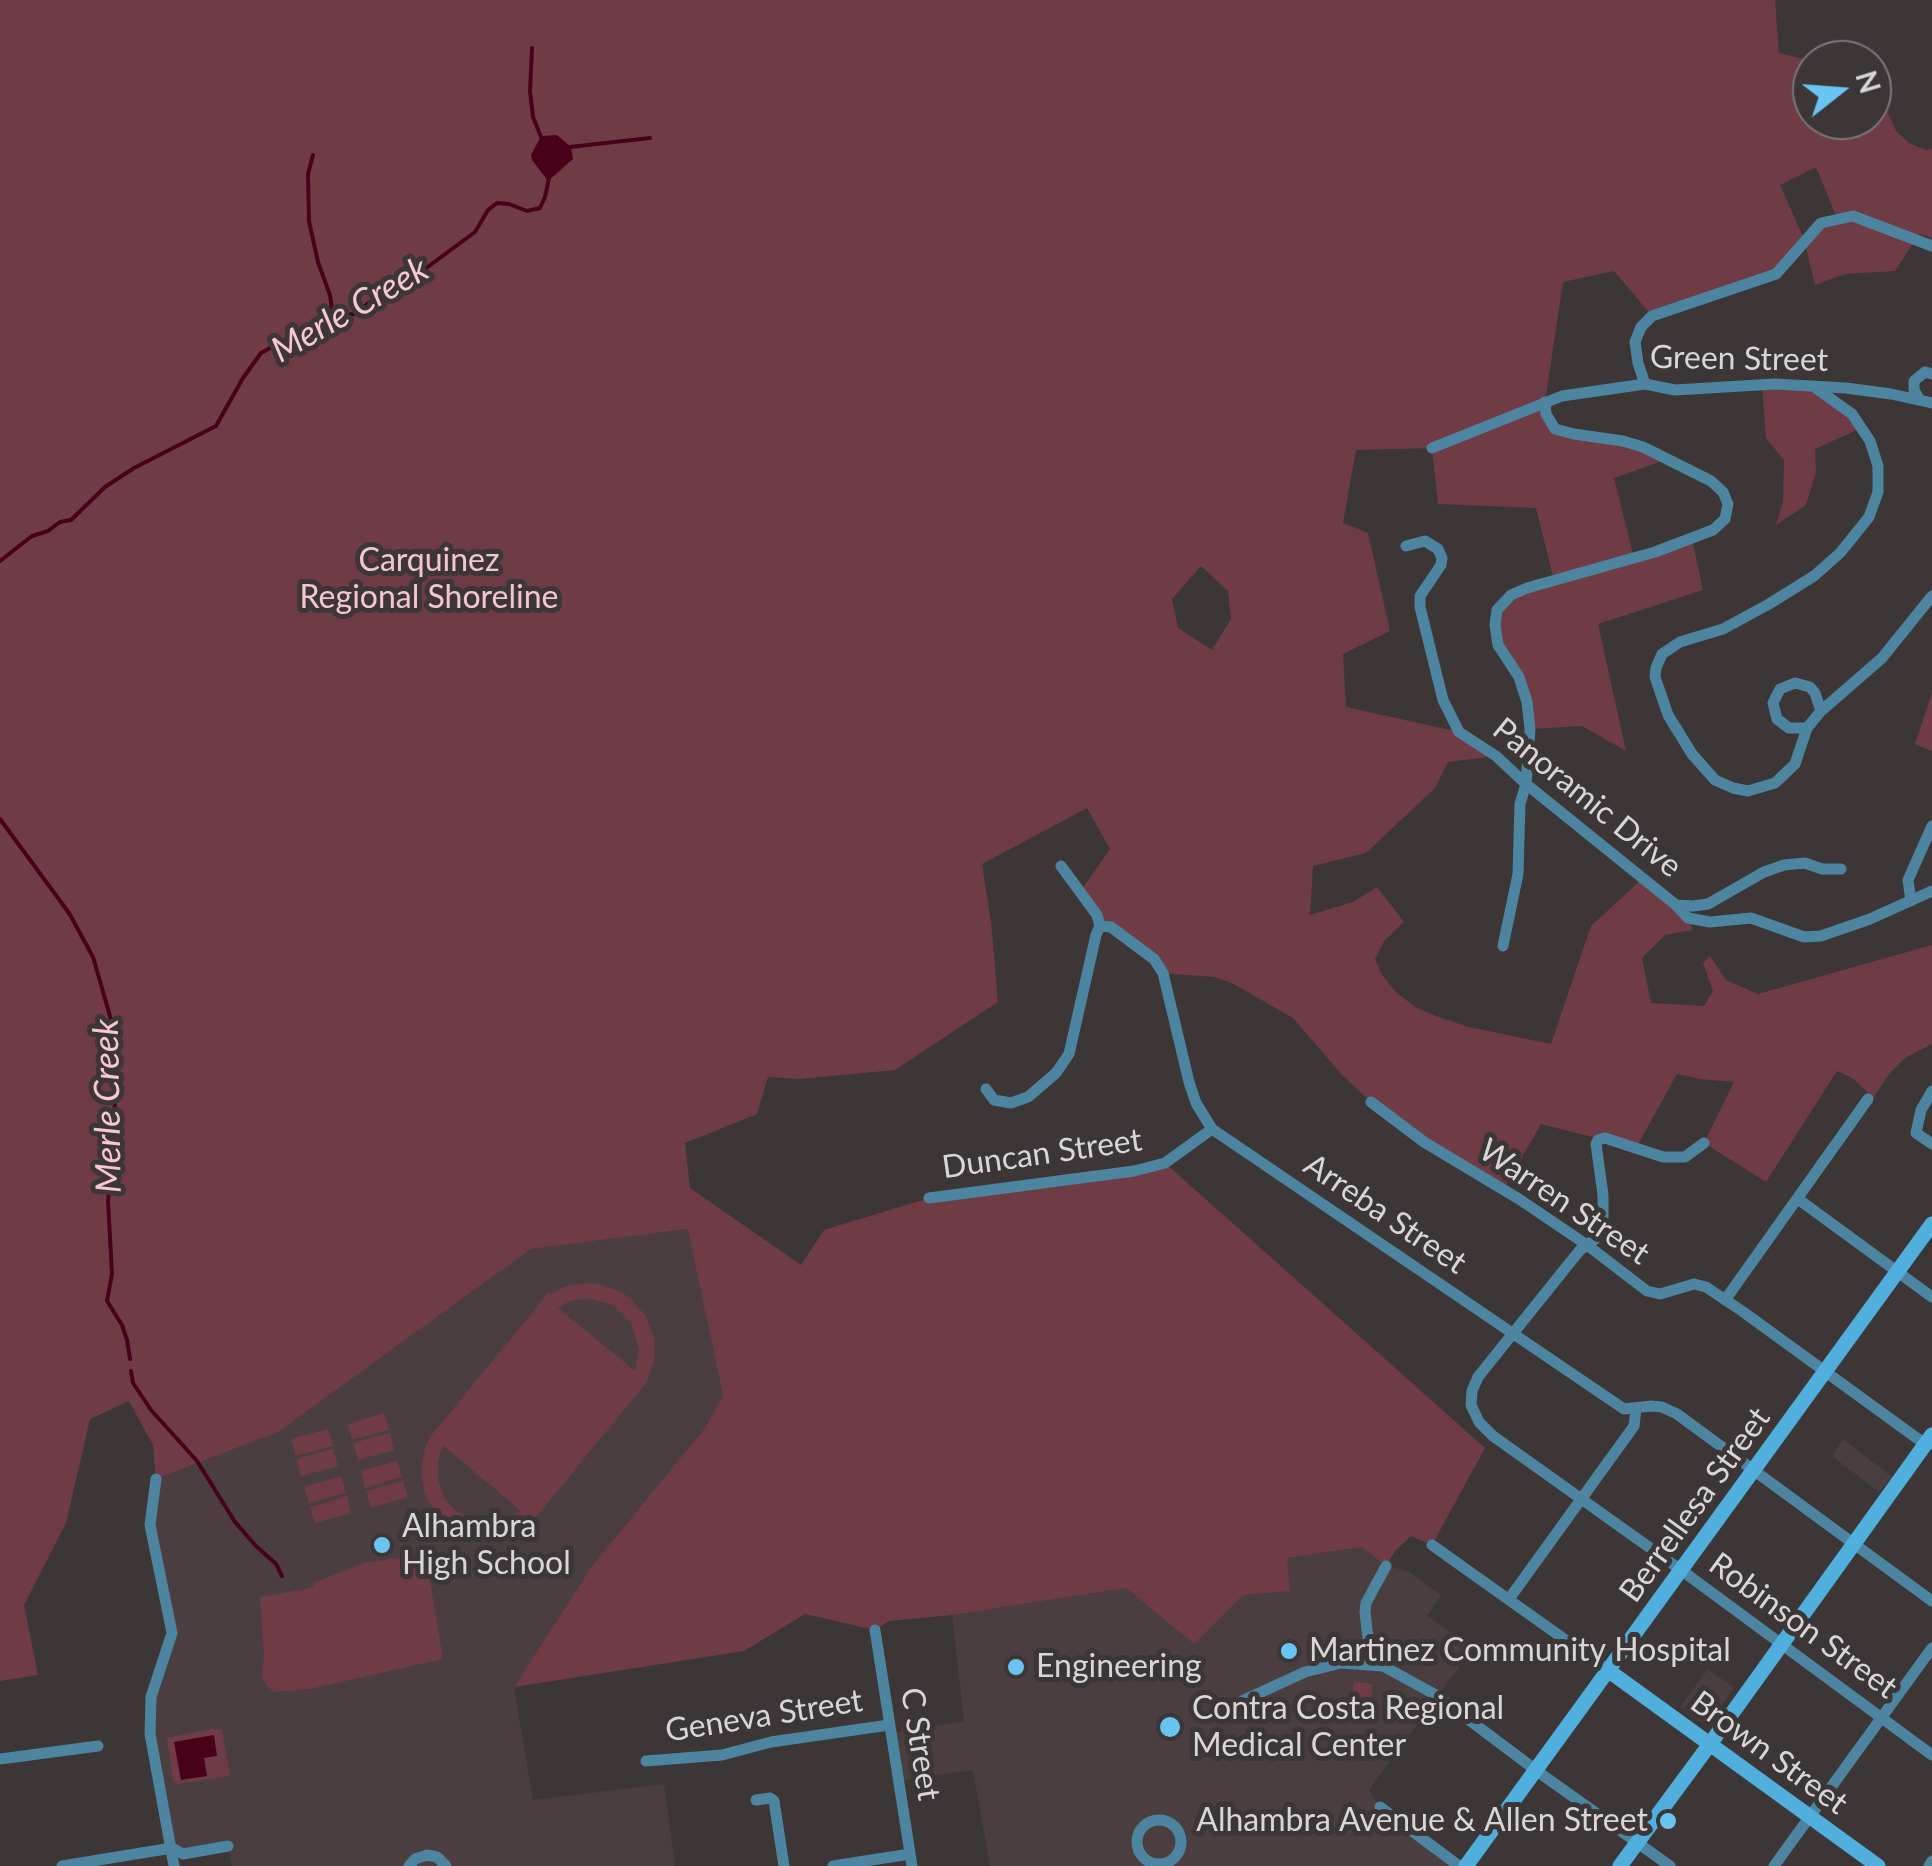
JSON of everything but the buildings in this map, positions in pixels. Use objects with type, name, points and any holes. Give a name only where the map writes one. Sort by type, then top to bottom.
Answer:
[{"type":"main road","name":"Berrellesa Street","points":[[1463,1866],[1537,1771],[1932,1224]]},
{"type":"main road","points":[[1620,1866],[1930,1441]]},
{"type":"main road","name":"Brown Street","points":[[1608,1671],[1878,1866]]},
{"type":"street","points":[[1645,384],[1636,342],[1641,327],[1652,316],[1776,274],[1822,223],[1854,216],[1932,246]]},
{"type":"street","points":[[1926,401],[1914,390],[1914,381],[1925,372],[1932,374]]},
{"type":"street","name":"Green Street","points":[[1432,448],[1545,402],[1600,389],[1645,384],[1674,390],[1775,384],[1813,386],[1926,401]]},
{"type":"street","points":[[1813,386],[1852,414],[1870,441],[1878,466],[1878,492],[1869,518],[1840,552],[1798,586],[1722,628],[1669,648],[1658,660],[1655,677],[1668,716],[1692,754],[1715,780],[1732,788],[1755,790],[1776,783],[1795,764],[1807,728],[1821,711],[1882,658],[1932,596]]},
{"type":"street","points":[[1503,946],[1518,874],[1520,804],[1526,784],[1530,729],[1519,678],[1498,645],[1496,610],[1510,596],[1527,588],[1656,552],[1713,530],[1725,519],[1728,504],[1723,492],[1711,481],[1643,447],[1555,429],[1546,414],[1545,402]]},
{"type":"street","name":"Panoramic Drive","points":[[1406,546],[1425,541],[1442,558],[1420,596],[1420,608],[1444,700],[1458,732],[1496,756],[1676,905],[1708,904],[1784,864],[1841,868]]},
{"type":"street","points":[[1807,728],[1789,728],[1776,718],[1773,703],[1780,689],[1794,683],[1810,687],[1821,711]]},
{"type":"street","points":[[1511,769],[1520,768],[1527,761]]},
{"type":"street","points":[[1911,901],[1908,880],[1932,826]]},
{"type":"street","points":[[986,1089],[994,1100],[1010,1103],[1028,1097],[1056,1073],[1068,1054],[1100,926],[1061,866]]},
{"type":"street","points":[[1676,905],[1688,918],[1710,922],[1751,918],[1804,938],[1870,920],[1932,891]]},
{"type":"street","name":"Arreba Street","points":[[1100,926],[1112,926],[1128,937],[1164,972],[1188,1082],[1212,1129],[1624,1409],[1662,1407],[1677,1414],[1932,1601]]},
{"type":"street","points":[[1932,1091],[1921,1110],[1916,1133],[1932,1144]]},
{"type":"street","points":[[1725,1300],[1868,1099]]},
{"type":"street","name":"Warren Street","points":[[1371,1102],[1424,1142],[1587,1246],[1647,1291],[1660,1294],[1694,1284],[1706,1287],[1918,1439],[1930,1441]]},
{"type":"street","name":"Duncan Street","points":[[929,1198],[1165,1164],[1212,1129]]},
{"type":"street","points":[[1587,1246],[1595,1239],[1603,1218],[1598,1140],[1605,1138],[1664,1158],[1685,1156],[1704,1143]]},
{"type":"street","points":[[1798,1199],[1932,1297]]},
{"type":"street","name":"Robinson Street","points":[[1587,1246],[1478,1378],[1471,1406],[1479,1422],[1932,1755]]},
{"type":"street","points":[[1509,1599],[1634,1426],[1636,1409]]},
{"type":"street","points":[[156,1479],[150,1525],[172,1633],[152,1697],[150,1734],[174,1866]]},
{"type":"street","name":"Brown Street","points":[[1432,1545],[1608,1671]]},
{"type":"street","points":[[1383,1666],[1368,1638],[1365,1612],[1386,1566]]},
{"type":"street","name":"C Street","points":[[875,1630],[911,1860]]},
{"type":"street","points":[[1774,1866],[1932,1648]]},
{"type":"street","points":[[1242,1701],[1305,1672],[1341,1663],[1383,1666],[1436,1695],[1670,1866]]},
{"type":"street","name":"Geneva Street","points":[[646,1761],[722,1754],[771,1742],[890,1725]]},
{"type":"street","points":[[0,1759],[98,1746]]},
{"type":"street","points":[[756,1800],[770,1798],[774,1802],[784,1866]]},
{"type":"street","points":[[1380,1807],[1463,1866]]},
{"type":"street","points":[[62,1866],[172,1848],[182,1854],[228,1846]]},
{"type":"street","points":[[408,1866],[426,1855],[437,1857],[446,1866]]},
{"type":"street","points":[[833,1866],[911,1860]]},
{"type":"shaded area","points":[[557,135],[571,147],[573,159],[548,181],[531,155],[541,136]]},
{"type":"shaded area","name":"Alhambra High School","points":[[689,1229],[723,1396],[704,1429],[592,1566],[514,1687],[533,1800],[664,1784],[675,1866],[232,1866],[228,1846],[183,1854],[172,1848],[150,1711],[172,1633],[150,1525],[156,1479],[278,1432],[531,1249]]},
{"type":"shaded area","points":[[1843,1439],[1892,1477],[1879,1492],[1832,1456]]},
{"type":"shaded area","name":"Contra Costa Regional Medical Center","points":[[1362,1547],[1386,1566],[1408,1571],[1441,1595],[1427,1616],[1473,1648],[1369,1790],[1380,1807],[1459,1866],[990,1866],[973,1770],[898,1781],[891,1733],[964,1721],[952,1615],[1126,1588],[1194,1644],[1286,1558]]},
{"type":"shaded area","points":[[1708,1669],[1734,1688],[1706,1727],[1680,1707]]},
{"type":"shaded area","points":[[214,1735],[217,1756],[204,1758],[207,1776],[181,1780],[174,1742]]},
{"type":"green space","name":"Carquinez Regional Shoreline","points":[[0,0],[1775,0],[1779,53],[1792,56],[1792,140],[1892,140],[1892,122],[1909,143],[1932,149],[1932,238],[1919,234],[1895,271],[1845,274],[1815,285],[1805,243],[1776,274],[1652,316],[1614,271],[1563,282],[1545,402],[1550,423],[1623,441],[1668,459],[1614,478],[1634,558],[1692,539],[1703,590],[1598,624],[1626,751],[1582,726],[1530,729],[1527,702],[1495,625],[1511,595],[1554,580],[1536,508],[1438,504],[1432,448],[1356,450],[1343,523],[1368,533],[1390,631],[1343,654],[1346,707],[1459,732],[1496,756],[1448,762],[1435,788],[1366,853],[1313,866],[1310,915],[1353,902],[1377,887],[1404,922],[1384,941],[1375,959],[1396,992],[1415,1007],[1469,1027],[1551,1044],[1591,926],[1643,878],[1688,918],[1693,930],[1665,935],[1642,958],[1651,1003],[1704,1006],[1713,991],[1703,963],[1710,956],[1726,980],[1758,994],[1932,945],[1932,1044],[1905,1058],[1873,1098],[1854,1079],[1837,1071],[1766,1182],[1704,1143],[1734,1082],[1677,1074],[1636,1148],[1541,1124],[1503,1190],[1371,1102],[1293,1018],[1232,983],[1214,977],[1163,973],[1100,926],[1080,892],[1110,849],[1087,808],[982,864],[998,1002],[895,1070],[800,1079],[768,1077],[757,1114],[685,1143],[690,1188],[801,1265],[824,1230],[929,1198],[1165,1163],[1485,1448],[1432,1545],[1411,1536],[1386,1566],[1362,1547],[1287,1558],[1290,1591],[1243,1595],[1194,1644],[1126,1588],[889,1621],[875,1630],[805,1614],[744,1651],[514,1687],[592,1566],[704,1429],[723,1396],[688,1229],[531,1249],[278,1432],[156,1479],[153,1445],[129,1401],[90,1419],[66,1523],[24,1605],[38,1675],[0,1681]],"holes":[[[1816,167],[1837,218],[1805,241],[1780,185]],[[1201,566],[1228,591],[1231,619],[1212,650],[1178,628],[1172,599]]]},
{"type":"green space","points":[[1762,385],[1813,386],[1861,428],[1815,449],[1816,472],[1806,505],[1776,525],[1783,501],[1784,460],[1766,438]]},
{"type":"green space","points":[[1932,693],[1932,751],[1915,744]]},
{"type":"green space","points":[[599,1284],[630,1298],[646,1316],[655,1350],[646,1383],[532,1522],[511,1534],[489,1538],[466,1534],[437,1514],[425,1494],[421,1471],[425,1448],[549,1292]],"holes":[[[588,1298],[613,1305],[632,1324],[639,1350],[635,1371],[558,1308]],[[444,1446],[521,1511],[488,1522],[455,1510],[444,1497],[438,1480]]]},
{"type":"green space","points":[[384,1413],[389,1430],[352,1440],[348,1424]]},
{"type":"green space","points":[[328,1429],[333,1446],[296,1456],[291,1439]]},
{"type":"green space","points":[[390,1433],[394,1450],[358,1460],[353,1443]]},
{"type":"green space","points":[[333,1449],[338,1466],[301,1476],[297,1459]]},
{"type":"green space","points":[[397,1461],[402,1477],[365,1488],[361,1471]]},
{"type":"green space","points":[[341,1476],[346,1493],[309,1503],[304,1487]]},
{"type":"green space","points":[[403,1481],[408,1497],[371,1508],[366,1491]]},
{"type":"green space","points":[[347,1496],[351,1513],[315,1523],[310,1507]]},
{"type":"green space","points":[[417,1555],[427,1562],[443,1659],[310,1689],[274,1692],[266,1685],[262,1676],[260,1597],[311,1588],[316,1582],[364,1563]]},
{"type":"green space","points":[[1354,1682],[1373,1684],[1369,1713],[1350,1710]]},
{"type":"green space","points":[[222,1730],[230,1776],[177,1784],[173,1781],[167,1738]]},
{"type":"waterway","points":[[532,48],[530,91],[533,117],[541,137]]},
{"type":"waterway","name":"Merle Creek","points":[[570,147],[650,138]]},
{"type":"waterway","points":[[313,155],[308,174],[309,221],[333,316]]},
{"type":"waterway","name":"Merle Creek","points":[[0,561],[32,536],[71,520],[105,487],[134,468],[216,426],[261,353],[329,316],[354,314],[382,293],[406,283],[475,232],[497,203],[527,211],[540,208],[549,178]]},
{"type":"waterway","name":"Merle Creek","points":[[0,819],[69,913],[93,957],[114,1030],[115,1136],[108,1201],[112,1274],[107,1301],[122,1325],[130,1359]]},
{"type":"waterway","name":"Merle Creek","points":[[131,1371],[133,1383],[151,1410],[197,1461],[235,1522],[276,1564],[282,1576]]},
{"type":"place","name":"Alhambra High School","points":[[382,1545]]},
{"type":"place","name":"Martinez Community Hospital","points":[[1289,1651]]},
{"type":"place","name":"Engineering","points":[[1016,1667]]},
{"type":"place","name":"Contra Costa Regional Medical Center","points":[[1170,1727]]},
{"type":"place","name":"Alhambra Avenue & Allen Street","points":[[1668,1821]]}]
